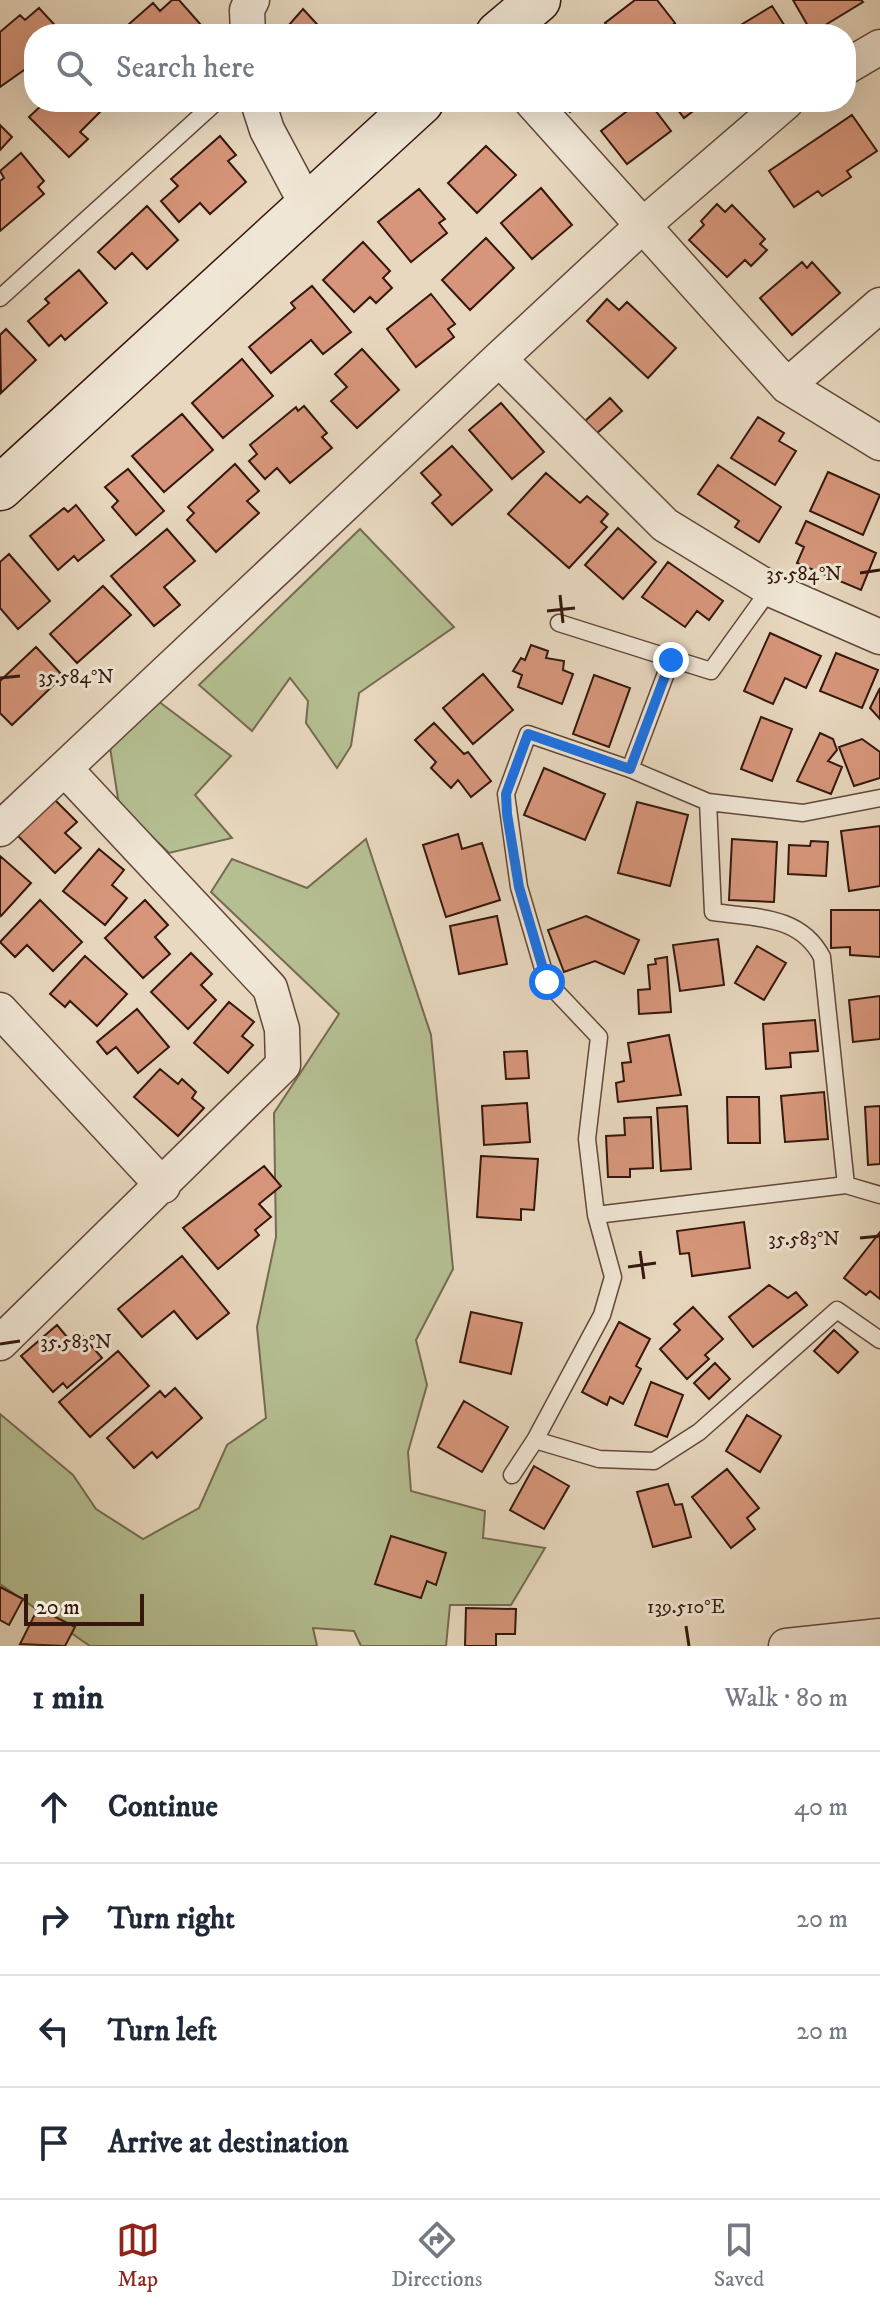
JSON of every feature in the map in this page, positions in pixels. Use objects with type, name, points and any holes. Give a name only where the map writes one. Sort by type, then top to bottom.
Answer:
[{"type":"street","points":[[248,24],[247,10],[252,0]]},
{"type":"street","points":[[510,24],[538,0]]},
{"type":"street","points":[[856,61],[880,47]]},
{"type":"street","points":[[261,112],[267,130],[307,205]]},
{"type":"street","points":[[0,488],[410,112]]},
{"type":"street","points":[[541,112],[787,386],[880,443]]},
{"type":"street","points":[[0,829],[641,227],[774,112]]},
{"type":"street","points":[[787,386],[880,305]]},
{"type":"street","points":[[499,359],[665,525],[770,589],[880,637]]},
{"type":"street","points":[[0,1343],[283,1065],[282,1029],[270,988],[65,769]]},
{"type":"street","points":[[2,1017],[163,1186]]},
{"type":"street","points":[[786,1646],[880,1636]]},
{"type":"lane","points":[[0,298],[205,112]]},
{"type":"lane","points":[[559,623],[711,671],[770,589]]},
{"type":"lane","points":[[630,769],[671,660]]},
{"type":"lane","points":[[512,1475],[535,1440],[602,1315],[613,1277],[596,1215],[587,1139],[599,1037],[547,982],[519,887],[506,794],[528,734],[630,769],[708,802],[803,813],[880,798]]},
{"type":"lane","points":[[708,802],[713,912],[781,922],[811,936],[822,957],[846,1185]]},
{"type":"lane","points":[[596,1215],[846,1185],[880,1195]]},
{"type":"lane","points":[[535,1440],[599,1459],[654,1461],[699,1432],[837,1310],[880,1340]]},
{"type":"green space","points":[[360,529],[454,627],[359,693],[351,746],[337,768],[306,723],[308,701],[290,678],[252,731],[199,685]]},
{"type":"green space","points":[[158,701],[231,756],[195,795],[232,838],[169,853],[119,805],[109,741]]},
{"type":"green space","points":[[366,839],[431,1035],[453,1269],[416,1340],[427,1385],[408,1452],[411,1491],[485,1511],[483,1538],[545,1548],[511,1605],[450,1605],[446,1646],[361,1646],[354,1631],[313,1628],[317,1646],[90,1646],[0,1584],[0,1414],[73,1475],[96,1509],[143,1539],[199,1508],[227,1445],[266,1418],[257,1327],[276,1237],[274,1113],[339,1014],[211,892],[232,859],[307,888]]},
{"type":"building","points":[[172,0],[179,0],[200,24],[129,24],[153,3],[160,11]]},
{"type":"building","points":[[635,0],[657,0],[675,23],[606,24]]},
{"type":"building","points":[[793,0],[863,2],[827,24],[807,24]]},
{"type":"building","points":[[772,6],[784,24],[742,24]]},
{"type":"building","points":[[39,8],[54,24],[24,24],[24,70],[0,87],[0,32],[20,15],[25,20]]},
{"type":"building","points":[[303,9],[317,24],[290,24]]},
{"type":"building","points":[[34,112],[100,112],[80,132],[88,139],[69,157],[29,117]]},
{"type":"building","points":[[626,112],[657,112],[671,131],[627,164],[601,131]]},
{"type":"building","points":[[852,115],[877,151],[847,171],[851,177],[822,196],[818,191],[794,207],[769,171]]},
{"type":"building","points":[[0,125],[12,137],[0,150]]},
{"type":"building","points":[[220,136],[236,155],[228,161],[246,182],[210,214],[200,203],[179,222],[161,201],[178,186],[171,179]]},
{"type":"building","points":[[486,146],[516,175],[477,213],[448,183]]},
{"type":"building","points":[[21,153],[44,181],[38,187],[44,194],[0,231],[0,181],[4,178],[0,171]]},
{"type":"building","points":[[541,188],[572,225],[532,259],[501,223]]},
{"type":"building","points":[[419,189],[445,219],[439,223],[447,233],[411,262],[378,222]]},
{"type":"building","points":[[717,204],[725,212],[732,205],[765,239],[760,244],[767,250],[751,266],[745,260],[727,277],[689,240],[704,225],[701,221]]},
{"type":"building","points":[[147,206],[178,240],[147,269],[132,253],[115,269],[98,252]]},
{"type":"building","points":[[486,238],[514,268],[470,310],[442,280]]},
{"type":"building","points":[[363,242],[390,271],[383,278],[392,288],[376,303],[370,297],[354,312],[323,280]]},
{"type":"building","points":[[802,262],[807,268],[812,262],[840,293],[792,335],[760,298]]},
{"type":"building","points":[[79,270],[107,303],[65,340],[61,335],[49,346],[28,321],[49,303],[45,299]]},
{"type":"building","points":[[312,286],[351,332],[323,354],[311,340],[271,373],[249,347],[295,308],[291,303]]},
{"type":"building","points":[[431,294],[455,324],[448,329],[454,337],[416,367],[387,329]]},
{"type":"building","points":[[607,299],[619,310],[627,302],[676,348],[648,378],[587,321]]},
{"type":"building","points":[[6,329],[36,360],[1,393],[0,335]]},
{"type":"building","points":[[362,349],[399,390],[357,428],[331,401],[347,387],[335,374]]},
{"type":"building","points":[[242,359],[273,396],[223,438],[192,403]]},
{"type":"building","points":[[610,398],[622,411],[596,434],[585,421]]},
{"type":"building","points":[[501,403],[544,452],[512,479],[469,430]]},
{"type":"building","points":[[304,406],[327,433],[322,437],[332,448],[290,483],[277,468],[265,479],[249,461],[257,454],[250,445],[296,407],[298,411]]},
{"type":"building","points":[[182,414],[213,450],[164,492],[132,456]]},
{"type":"building","points":[[758,417],[784,433],[779,441],[796,451],[775,485],[731,458]]},
{"type":"building","points":[[452,446],[492,490],[452,525],[432,503],[441,495],[421,473]]},
{"type":"building","points":[[235,464],[259,491],[247,501],[259,513],[216,552],[187,520],[194,513],[188,507]]},
{"type":"building","points":[[718,465],[781,507],[759,542],[735,527],[739,521],[698,494]]},
{"type":"building","points":[[128,469],[164,511],[136,535],[112,507],[118,501],[105,487]]},
{"type":"building","points":[[828,472],[880,495],[863,535],[810,511]]},
{"type":"building","points":[[546,473],[580,503],[587,496],[608,514],[601,522],[607,527],[569,568],[508,514]]},
{"type":"building","points":[[76,505],[104,540],[78,561],[74,556],[58,570],[30,536],[64,508],[68,512]]},
{"type":"building","points":[[806,521],[876,553],[861,590],[797,563],[804,547],[796,543]]},
{"type":"building","points":[[618,528],[656,562],[623,599],[585,565]]},
{"type":"building","points":[[167,529],[195,561],[164,587],[180,605],[154,626],[111,576]]},
{"type":"building","points":[[9,554],[50,601],[18,629],[0,608],[0,562]]},
{"type":"building","points":[[668,562],[723,601],[709,620],[697,611],[685,627],[642,597]]},
{"type":"building","points":[[103,586],[131,615],[77,663],[50,634]]},
{"type":"building","points":[[770,633],[821,656],[806,688],[785,678],[773,704],[744,691]]},
{"type":"building","points":[[531,645],[548,651],[546,658],[564,661],[563,670],[573,674],[562,704],[518,687],[522,675],[513,671],[521,658],[525,660]]},
{"type":"building","points":[[36,647],[63,676],[12,725],[0,713],[0,681]]},
{"type":"building","points":[[836,653],[878,670],[862,708],[820,691]]},
{"type":"building","points":[[483,674],[513,710],[473,744],[443,708]]},
{"type":"building","points":[[594,675],[630,688],[609,747],[573,734]]},
{"type":"building","points":[[880,688],[880,719],[870,708]]},
{"type":"building","points":[[761,717],[792,729],[772,781],[741,769]]},
{"type":"building","points":[[434,723],[464,754],[468,752],[491,781],[471,797],[458,780],[451,788],[431,768],[436,762],[415,740]]},
{"type":"building","points":[[820,733],[833,739],[837,750],[828,761],[842,767],[831,794],[797,781]]},
{"type":"building","points":[[862,739],[880,752],[880,778],[854,786],[839,747]]},
{"type":"building","points":[[544,768],[605,794],[585,840],[524,815]]},
{"type":"building","points":[[54,799],[77,822],[65,833],[81,848],[55,873],[18,836]]},
{"type":"building","points":[[637,802],[688,815],[670,886],[618,873]]},
{"type":"building","points":[[880,826],[880,886],[849,891],[841,831]]},
{"type":"building","points":[[458,834],[462,849],[482,843],[500,900],[446,917],[423,845]]},
{"type":"building","points":[[732,839],[777,842],[774,902],[729,900]]},
{"type":"building","points":[[811,841],[828,842],[826,876],[788,874],[789,845],[810,846]]},
{"type":"building","points":[[99,849],[124,870],[112,885],[127,898],[105,925],[63,891]]},
{"type":"building","points":[[0,856],[31,883],[1,916],[0,914]]},
{"type":"building","points":[[40,900],[82,942],[53,971],[27,945],[15,957],[0,942]]},
{"type":"building","points":[[145,900],[168,925],[155,937],[170,954],[143,978],[105,938]]},
{"type":"building","points":[[831,910],[880,910],[880,957],[850,955],[850,947],[831,948]]},
{"type":"building","points":[[497,916],[507,964],[459,974],[450,926]]},
{"type":"building","points":[[586,916],[639,940],[624,974],[595,961],[564,972],[548,930]]},
{"type":"building","points":[[718,939],[724,985],[680,991],[673,945]]},
{"type":"building","points":[[757,946],[786,963],[764,1000],[735,983]]},
{"type":"building","points":[[191,953],[212,974],[201,985],[216,1000],[188,1029],[151,992]]},
{"type":"building","points":[[85,956],[127,994],[97,1026],[70,1001],[65,1007],[50,994]]},
{"type":"building","points":[[667,957],[671,1012],[639,1014],[638,990],[650,989],[648,965],[656,964],[655,959]]},
{"type":"building","points":[[880,996],[880,1039],[853,1042],[849,1000]]},
{"type":"building","points":[[229,1002],[254,1022],[242,1036],[253,1045],[228,1073],[194,1043]]},
{"type":"building","points":[[137,1009],[169,1047],[138,1073],[116,1047],[107,1054],[97,1042]]},
{"type":"building","points":[[815,1020],[818,1051],[790,1053],[791,1067],[766,1069],[763,1024]]},
{"type":"building","points":[[669,1035],[681,1095],[618,1102],[616,1083],[624,1081],[622,1063],[631,1062],[628,1043]]},
{"type":"building","points":[[527,1051],[529,1078],[506,1079],[504,1052]]},
{"type":"building","points":[[160,1069],[178,1084],[182,1079],[196,1092],[192,1098],[204,1108],[178,1136],[134,1097]]},
{"type":"building","points":[[824,1092],[828,1139],[785,1142],[781,1096]]},
{"type":"building","points":[[727,1097],[759,1097],[760,1143],[728,1143]]},
{"type":"building","points":[[527,1103],[530,1142],[484,1145],[482,1106]]},
{"type":"building","points":[[687,1106],[691,1169],[661,1171],[657,1108]]},
{"type":"building","points":[[880,1106],[880,1164],[868,1165],[865,1107]]},
{"type":"building","points":[[651,1117],[653,1168],[630,1169],[630,1177],[608,1177],[606,1136],[625,1135],[624,1118]]},
{"type":"building","points":[[481,1156],[538,1159],[534,1210],[521,1209],[521,1220],[477,1217]]},
{"type":"building","points":[[264,1166],[281,1186],[259,1204],[271,1217],[255,1230],[259,1235],[218,1269],[183,1228]]},
{"type":"building","points":[[744,1222],[750,1268],[692,1276],[689,1253],[680,1254],[677,1231]]},
{"type":"building","points":[[880,1232],[880,1299],[870,1291],[866,1295],[844,1278]]},
{"type":"building","points":[[182,1256],[229,1313],[197,1339],[174,1311],[142,1337],[118,1309]]},
{"type":"building","points":[[769,1285],[788,1298],[796,1292],[807,1305],[753,1347],[729,1317]]},
{"type":"building","points":[[693,1307],[723,1339],[705,1355],[709,1359],[687,1379],[660,1349],[680,1330],[674,1324]]},
{"type":"building","points":[[471,1312],[522,1323],[511,1374],[460,1362]]},
{"type":"building","points":[[619,1322],[650,1339],[636,1366],[641,1369],[623,1404],[610,1397],[607,1405],[582,1392]]},
{"type":"building","points":[[57,1325],[72,1343],[82,1335],[102,1358],[67,1388],[63,1383],[53,1392],[21,1356]]},
{"type":"building","points":[[834,1330],[858,1352],[838,1373],[814,1351]]},
{"type":"building","points":[[118,1351],[149,1386],[90,1437],[59,1402]]},
{"type":"building","points":[[715,1363],[730,1379],[709,1399],[694,1383]]},
{"type":"building","points":[[651,1382],[683,1395],[667,1437],[635,1425]]},
{"type":"building","points":[[175,1388],[202,1418],[157,1458],[152,1452],[134,1468],[107,1438],[160,1391],[165,1397]]},
{"type":"building","points":[[464,1401],[508,1427],[482,1472],[438,1447]]},
{"type":"building","points":[[747,1415],[781,1436],[760,1472],[726,1451]]},
{"type":"building","points":[[534,1466],[569,1486],[544,1529],[510,1510]]},
{"type":"building","points":[[727,1469],[759,1508],[747,1518],[755,1529],[731,1548],[692,1497]]},
{"type":"building","points":[[668,1484],[675,1505],[682,1504],[691,1537],[653,1547],[637,1492]]},
{"type":"building","points":[[391,1536],[446,1553],[436,1585],[427,1581],[421,1598],[375,1584]]},
{"type":"building","points":[[0,1587],[23,1599],[9,1625],[0,1620]]},
{"type":"building","points":[[38,1608],[75,1627],[65,1646],[20,1644]]},
{"type":"building","points":[[466,1608],[516,1609],[515,1634],[496,1634],[496,1646],[465,1646]]},
{"type":"route","points":[[547,982],[519,887],[507,814],[506,794],[528,734],[630,769],[671,660]]}]
